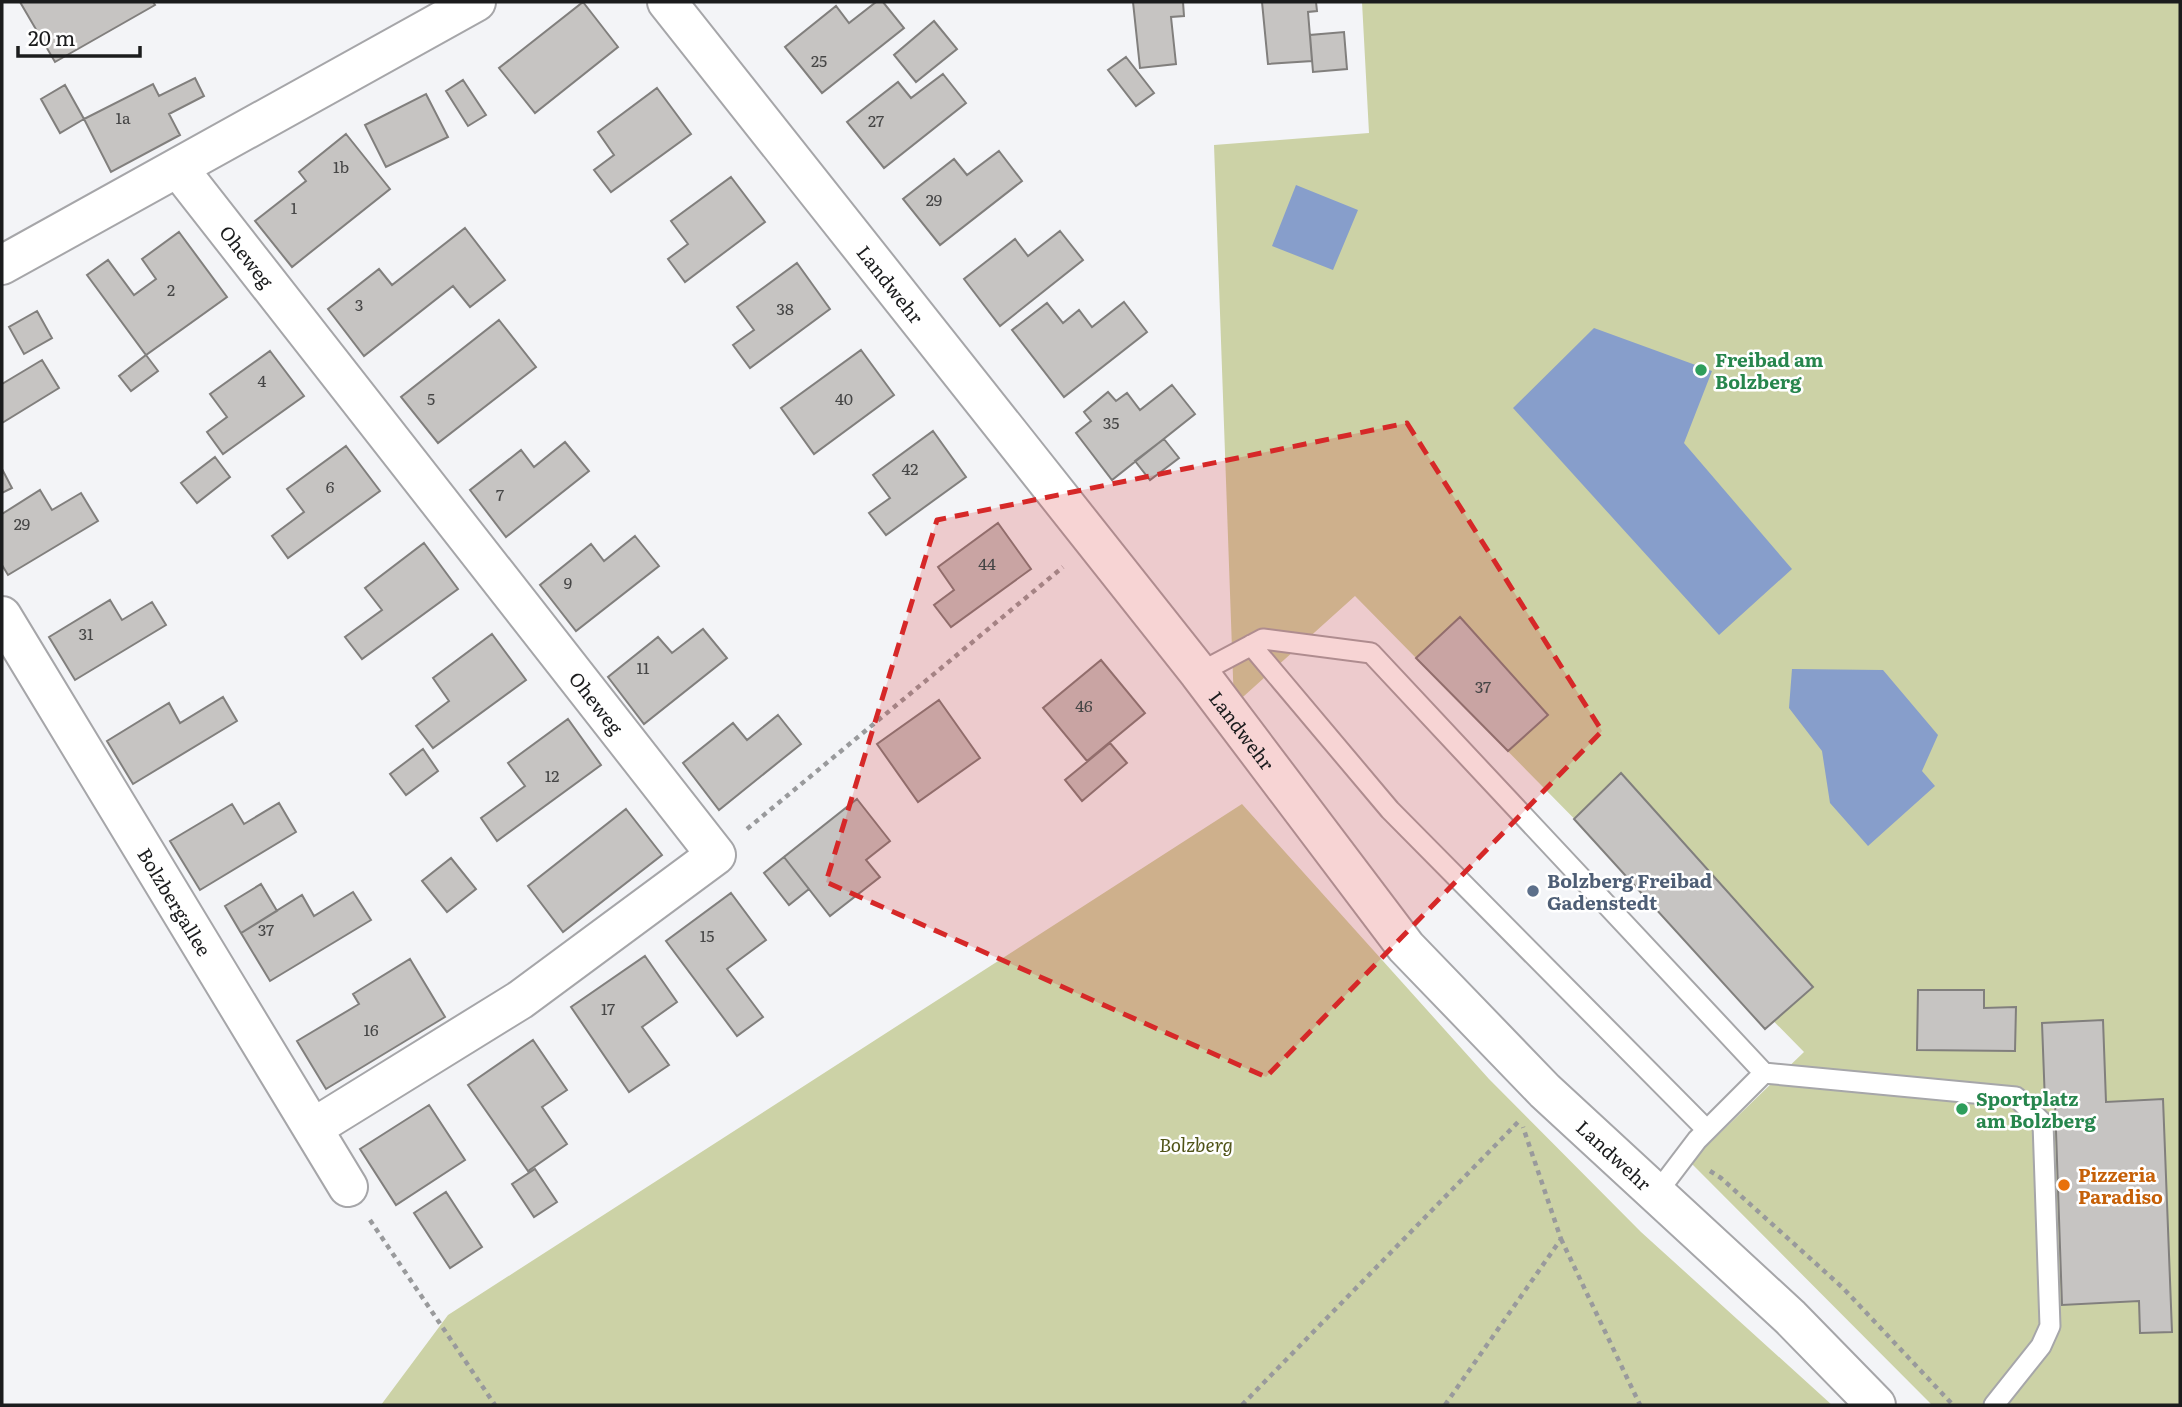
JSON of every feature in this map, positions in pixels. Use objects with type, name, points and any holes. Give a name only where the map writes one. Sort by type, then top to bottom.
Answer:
[{"type":"street","points":[[2,265],[476,2]]},
{"type":"street","name":"Landwehr","points":[[667,2],[1199,673],[1406,947],[1545,1091],[1790,1317],[1876,1405]]},
{"type":"street","name":"Oheweg","points":[[178,168],[716,855]]},
{"type":"street","name":"Bolzbergallee","points":[[2,616],[348,1187]]},
{"type":"street","points":[[313,1128],[520,1000],[716,855]]},
{"type":"lane","points":[[1199,673],[1263,639],[1371,653],[1764,1073],[2016,1097],[2043,1123],[2050,1326],[2041,1346],[1994,1405]]},
{"type":"lane","points":[[1251,645],[1390,810],[1707,1130]]},
{"type":"lane","points":[[1656,1194],[1707,1130],[1764,1073]]},
{"type":"path","points":[[716,855],[1094,542]]},
{"type":"path","points":[[1242,1405],[1545,1091]]},
{"type":"path","points":[[1520,1119],[1561,1239],[1640,1405]]},
{"type":"path","points":[[1684,1156],[1721,1178],[1843,1288],[1953,1405]]},
{"type":"path","points":[[348,1187],[495,1405]]},
{"type":"path","points":[[1445,1405],[1561,1239]]},
{"type":"highlighted area","points":[[1407,423],[1602,731],[1266,1077],[826,882],[937,520]]},
{"type":"green space","name":"Freibad am Bolzberg","points":[[1362,2],[2180,2],[2180,1405],[1932,1405],[1690,1162],[1804,1052],[1355,596],[1234,705],[1214,145],[1369,133]]},
{"type":"green space","name":"Bolzberg","points":[[1242,804],[1489,1079],[1641,1232],[1832,1405],[381,1405],[448,1315]]},
{"type":"water","points":[[1296,185],[1358,210],[1333,270],[1272,246]]},
{"type":"water","points":[[1594,328],[1712,371],[1684,443],[1792,569],[1719,635],[1513,408]]},
{"type":"water","points":[[1792,669],[1883,670],[1938,735],[1922,771],[1935,786],[1868,846],[1830,803],[1822,751],[1789,708]]},
{"type":"building","points":[[20,2],[153,2],[155,5],[55,62]]},
{"type":"building","points":[[583,2],[618,47],[535,113],[499,68]]},
{"type":"building","points":[[876,2],[883,2],[904,28],[822,93],[785,47],[836,6],[849,23]]},
{"type":"building","points":[[1133,2],[1183,2],[1184,16],[1171,17],[1176,64],[1140,68]]},
{"type":"building","points":[[1262,2],[1316,2],[1317,11],[1308,12],[1312,61],[1268,64]]},
{"type":"building","points":[[934,21],[957,49],[916,82],[894,55]]},
{"type":"building","points":[[1344,32],[1347,69],[1313,72],[1310,35]]},
{"type":"building","points":[[1126,57],[1154,93],[1136,106],[1108,70]]},
{"type":"building","points":[[943,74],[966,103],[884,168],[847,122],[898,82],[911,98]]},
{"type":"building","points":[[195,78],[204,96],[169,114],[180,135],[111,172],[84,119],[153,84],[159,96]]},
{"type":"building","points":[[463,80],[486,115],[468,126],[446,91]]},
{"type":"building","points":[[65,85],[84,119],[60,133],[41,99]]},
{"type":"building","points":[[657,88],[691,134],[611,192],[594,170],[614,155],[598,132]]},
{"type":"building","points":[[426,94],[448,137],[386,167],[365,125]]},
{"type":"building","points":[[346,134],[390,189],[292,267],[255,221],[306,181],[299,172]]},
{"type":"building","points":[[999,151],[1022,181],[940,245],[903,199],[954,159],[967,175]]},
{"type":"building","points":[[731,177],[765,222],[685,282],[668,259],[688,244],[671,221]]},
{"type":"building","points":[[465,228],[505,280],[470,307],[453,286],[364,356],[328,309],[379,269],[392,285]]},
{"type":"building","points":[[1060,231],[1083,260],[1000,326],[964,279],[1015,239],[1028,256]]},
{"type":"building","points":[[179,232],[227,297],[146,355],[87,275],[108,260],[134,295],[156,279],[142,259]]},
{"type":"building","points":[[797,263],[830,309],[750,368],[733,345],[754,330],[737,307]]},
{"type":"building","points":[[1124,302],[1147,332],[1064,397],[1012,330],[1047,303],[1063,323],[1079,310],[1092,327]]},
{"type":"building","points":[[37,311],[52,338],[24,354],[9,327]]},
{"type":"building","points":[[499,320],[536,367],[438,443],[401,397]]},
{"type":"building","points":[[861,350],[894,395],[814,454],[781,408]]},
{"type":"building","points":[[270,351],[304,396],[223,454],[207,432],[227,417],[210,394]]},
{"type":"building","points":[[146,355],[158,371],[131,391],[119,376]]},
{"type":"building","points":[[42,360],[59,388],[2,423],[2,384]]},
{"type":"building","points":[[1172,385],[1195,414],[1112,480],[1076,433],[1091,421],[1084,412],[1108,392],[1116,401],[1127,393],[1140,410]]},
{"type":"building","points":[[933,431],[966,477],[886,535],[869,513],[890,498],[873,475]]},
{"type":"building","points":[[1164,439],[1179,458],[1150,480],[1135,461]]},
{"type":"building","points":[[565,442],[589,471],[506,537],[470,490],[521,450],[534,467]]},
{"type":"building","points":[[346,446],[380,491],[288,558],[272,536],[304,512],[287,489]]},
{"type":"building","points":[[215,457],[230,477],[197,503],[181,483]]},
{"type":"building","points":[[2,469],[12,488],[2,493]]},
{"type":"building","points":[[40,490],[52,510],[81,493],[98,521],[8,575],[2,565],[2,514]]},
{"type":"building","points":[[998,523],[1031,569],[951,627],[934,605],[954,590],[938,567]]},
{"type":"building","points":[[635,536],[659,566],[576,631],[540,585],[591,544],[604,561]]},
{"type":"building","points":[[424,543],[458,589],[362,659],[345,637],[382,610],[365,588]]},
{"type":"building","points":[[110,600],[122,620],[152,602],[166,625],[75,680],[49,637]]},
{"type":"building","points":[[1460,617],[1548,715],[1508,751],[1416,658]]},
{"type":"building","points":[[703,629],[727,658],[644,724],[608,677],[658,637],[672,653]]},
{"type":"building","points":[[492,634],[526,680],[433,748],[416,726],[449,701],[433,678]]},
{"type":"building","points":[[1101,660],[1145,713],[1087,761],[1043,708]]},
{"type":"building","points":[[223,697],[237,721],[133,784],[107,741],[169,703],[180,723]]},
{"type":"building","points":[[939,700],[980,758],[918,802],[877,744]]},
{"type":"building","points":[[778,715],[801,744],[719,810],[683,763],[733,723],[747,740]]},
{"type":"building","points":[[568,719],[601,765],[497,841],[481,818],[525,786],[508,763]]},
{"type":"building","points":[[1110,743],[1127,763],[1082,801],[1065,780]]},
{"type":"building","points":[[423,749],[438,771],[406,795],[390,774]]},
{"type":"building","points":[[1621,773],[1813,987],[1765,1029],[1574,819]]},
{"type":"building","points":[[857,799],[890,841],[866,860],[880,877],[830,916],[784,857]]},
{"type":"building","points":[[279,803],[296,832],[200,890],[170,841],[232,804],[244,824]]},
{"type":"building","points":[[626,809],[662,855],[563,932],[528,886]]},
{"type":"building","points":[[784,857],[809,889],[789,905],[764,873]]},
{"type":"building","points":[[451,858],[476,889],[447,912],[422,881]]},
{"type":"building","points":[[261,884],[277,911],[241,933],[225,906]]},
{"type":"building","points":[[353,892],[371,920],[270,981],[241,933],[302,895],[314,916]]},
{"type":"building","points":[[731,893],[766,940],[727,969],[763,1017],[737,1036],[666,941]]},
{"type":"building","points":[[645,956],[677,1002],[642,1027],[669,1065],[629,1092],[571,1007]]},
{"type":"building","points":[[410,959],[445,1017],[326,1089],[297,1041],[359,1004],[353,994]]},
{"type":"building","points":[[1918,990],[1984,990],[1984,1008],[2016,1007],[2015,1051],[1917,1050]]},
{"type":"building","points":[[2103,1020],[2106,1102],[2163,1099],[2172,1332],[2140,1333],[2139,1301],[2062,1305],[2055,1102],[2045,1103],[2042,1023]]},
{"type":"building","points":[[533,1040],[567,1090],[542,1107],[567,1144],[528,1171],[468,1085]]},
{"type":"building","points":[[429,1105],[465,1160],[396,1205],[360,1149]]},
{"type":"building","points":[[535,1169],[557,1202],[534,1217],[512,1184]]},
{"type":"building","points":[[446,1192],[482,1247],[450,1268],[414,1213]]},
{"type":"place","name":"Freibad am Bolzberg","points":[[1701,370]]},
{"type":"place","name":"Bolzberg Freibad Gadenstedt","points":[[1533,891]]},
{"type":"place","name":"Sportplatz am Bolzberg","points":[[1962,1109]]},
{"type":"place","name":"Pizzeria Paradiso","points":[[2064,1185]]}]
